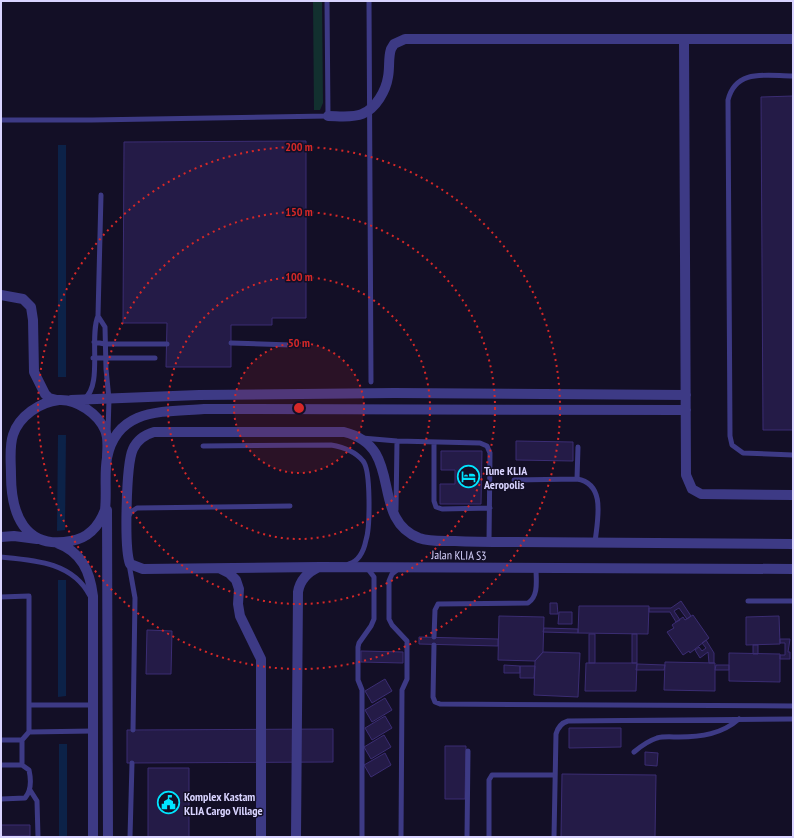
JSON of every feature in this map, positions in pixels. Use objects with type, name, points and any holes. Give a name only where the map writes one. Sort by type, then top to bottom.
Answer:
[{"type":"street","points":[[328,116],[355,116],[363,114],[369,110],[380,97],[386,83],[391,49],[394,44],[404,39],[793,39]]},
{"type":"street","points":[[684,39],[686,475],[692,489],[707,494],[793,495]]},
{"type":"street","points":[[1,295],[23,299],[31,307],[33,320],[34,372],[45,394],[49,398],[79,405],[96,418],[105,430],[108,443],[106,500],[108,524],[108,837]]},
{"type":"street","points":[[93,837],[93,608],[91,580],[84,564],[68,548],[31,533],[25,528],[15,512],[11,495],[12,442],[16,429],[26,415],[45,404],[61,400],[199,395],[371,393],[686,395]]},
{"type":"street","points":[[108,457],[114,439],[130,420],[147,414],[212,409],[686,410]]},
{"type":"street","points":[[128,559],[127,520],[130,457],[138,440],[149,434],[167,432],[344,432],[360,437],[375,452],[381,461],[389,500],[396,518]]},
{"type":"street","points":[[1,537],[14,536],[73,541],[92,531],[102,518],[106,500]]},
{"type":"street","name":"Jalan KLIA S3","points":[[396,518],[408,532],[419,538],[430,541],[793,544]]},
{"type":"street","name":"Jalan KLIA S3","points":[[128,559],[134,566],[143,569],[320,567],[793,569]]},
{"type":"street","points":[[296,837],[298,592],[299,586],[307,574],[320,567]]},
{"type":"street","points":[[215,568],[229,573],[236,580],[239,589],[238,604],[240,616],[261,659],[261,837]]},
{"type":"lane","points":[[1,120],[328,116],[327,1]]},
{"type":"lane","points":[[369,1],[371,382]]},
{"type":"lane","points":[[793,76],[751,76],[743,78],[730,92],[728,100],[730,436],[732,445],[743,453],[793,455]]},
{"type":"lane","points":[[82,400],[92,390],[94,371],[94,324],[98,316],[101,196]]},
{"type":"lane","points":[[98,316],[106,327],[105,358],[109,399],[108,443]]},
{"type":"lane","points":[[94,342],[105,344],[166,344]]},
{"type":"lane","points":[[231,343],[292,345]]},
{"type":"lane","points":[[94,358],[155,358]]},
{"type":"lane","points":[[360,437],[434,443],[480,443],[487,446],[490,453],[489,542]]},
{"type":"lane","points":[[396,518],[397,441]]},
{"type":"lane","points":[[434,443],[434,501],[436,506],[442,509],[490,508]]},
{"type":"lane","points":[[202,446],[331,445],[344,448],[359,456],[368,469],[367,540],[357,559],[352,563],[339,567]]},
{"type":"lane","points":[[577,480],[578,448]]},
{"type":"lane","points":[[514,480],[577,480],[591,485],[597,496],[596,542]]},
{"type":"lane","points":[[127,520],[131,512],[137,508],[290,506]]},
{"type":"lane","points":[[1,557],[47,563],[61,568],[78,579],[86,589],[91,599],[93,608]]},
{"type":"lane","points":[[128,559],[135,598],[133,730]]},
{"type":"lane","points":[[362,837],[362,690],[358,680],[358,647],[361,639],[373,623],[374,581],[372,573],[363,567]]},
{"type":"lane","points":[[401,837],[402,690],[406,682],[407,645],[404,637],[390,622],[389,581],[392,574],[402,567]]},
{"type":"lane","points":[[434,637],[435,610],[438,604],[528,603],[536,593],[536,568]]},
{"type":"lane","points":[[1,596],[29,596],[29,732],[22,740],[22,765]]},
{"type":"lane","points":[[748,602],[793,601]]},
{"type":"lane","points":[[434,645],[433,697],[435,702],[440,704],[793,706]]},
{"type":"lane","points":[[29,705],[93,705]]},
{"type":"lane","points":[[634,752],[645,743],[659,737],[701,737],[725,728],[739,719]]},
{"type":"lane","points":[[554,837],[557,730],[560,725],[568,720],[793,719]]},
{"type":"lane","points":[[29,732],[93,731]]},
{"type":"lane","points":[[1,740],[22,740]]},
{"type":"lane","points":[[467,837],[468,750]]},
{"type":"lane","points":[[130,837],[132,763]]},
{"type":"lane","points":[[1,765],[22,765],[29,770],[30,790],[37,801],[38,837]]},
{"type":"lane","points":[[489,837],[489,780],[492,775],[555,775]]},
{"type":"lane","points":[[1,799],[25,798],[30,790]]},
{"type":"green space","points":[[313,1],[322,1],[323,103],[320,110],[314,110]]},
{"type":"water","points":[[58,145],[66,145],[66,377],[58,377]]},
{"type":"water","points":[[58,435],[66,435],[65,530],[57,531]]},
{"type":"water","points":[[58,580],[66,580],[66,696],[58,697]]},
{"type":"water","points":[[59,744],[67,744],[67,837],[59,837]]},
{"type":"building","points":[[793,96],[793,430],[763,430],[761,97]]},
{"type":"building","points":[[306,141],[306,318],[272,318],[272,325],[231,325],[231,367],[166,367],[167,323],[123,323],[124,142]]},
{"type":"building","points":[[516,441],[573,442],[573,461],[516,460]]},
{"type":"building","name":"Tune KLIA Aeropolis","points":[[441,451],[482,451],[481,504],[440,504],[440,484],[455,484],[455,470],[441,470]]},
{"type":"building","points":[[681,601],[691,616],[687,619],[679,608],[674,611],[680,620],[676,622],[670,612],[649,612],[649,608],[671,608]]},
{"type":"building","points":[[550,603],[557,603],[558,614],[550,614]]},
{"type":"building","points":[[579,606],[649,606],[648,634],[578,633]]},
{"type":"building","points":[[559,612],[572,612],[572,624],[558,624]]},
{"type":"building","points":[[693,615],[709,638],[690,653],[689,651],[683,655],[667,632],[674,628],[672,625],[683,617],[685,620]]},
{"type":"building","points":[[499,616],[544,617],[543,652],[535,661],[498,660]]},
{"type":"building","points":[[779,616],[780,644],[746,645],[746,617]]},
{"type":"building","points":[[544,628],[578,629],[578,633],[543,632]]},
{"type":"building","points":[[147,630],[172,631],[171,674],[146,674]]},
{"type":"building","points":[[589,634],[595,634],[595,663],[589,663]]},
{"type":"building","points":[[632,634],[637,634],[637,663],[632,663]]},
{"type":"building","points":[[419,637],[498,639],[498,646],[419,644]]},
{"type":"building","points":[[780,639],[790,639],[788,652],[790,652],[790,659],[780,659],[780,655],[785,655],[785,643],[780,643]]},
{"type":"building","points":[[706,640],[714,653],[714,663],[709,663],[708,652],[700,658],[695,650],[699,647],[702,651],[706,648],[702,643]]},
{"type":"building","points":[[753,645],[758,645],[758,654],[753,654]]},
{"type":"building","points":[[361,651],[403,652],[403,663],[361,662]]},
{"type":"building","points":[[543,652],[580,653],[578,697],[534,695],[535,661]]},
{"type":"building","points":[[729,653],[780,654],[780,682],[729,681]]},
{"type":"building","points":[[665,662],[715,663],[715,691],[664,690]]},
{"type":"building","points":[[586,663],[637,663],[636,691],[585,691]]},
{"type":"building","points":[[637,664],[665,665],[664,670],[636,670]]},
{"type":"building","points":[[504,665],[520,666],[520,673],[504,673]]},
{"type":"building","points":[[716,665],[729,665],[729,670],[715,670]]},
{"type":"building","points":[[520,666],[535,666],[534,678],[520,678]]},
{"type":"building","points":[[385,679],[392,691],[372,703],[365,691]]},
{"type":"building","points":[[385,698],[392,710],[372,722],[365,710]]},
{"type":"building","points":[[385,716],[392,728],[372,740],[365,728]]},
{"type":"building","points":[[569,728],[621,728],[621,747],[569,748]]},
{"type":"building","points":[[333,729],[333,762],[127,763],[127,730]]},
{"type":"building","points":[[384,735],[391,747],[371,759],[364,747]]},
{"type":"building","points":[[445,746],[466,746],[465,799],[445,799]]},
{"type":"building","points":[[645,752],[658,753],[657,766],[645,765]]},
{"type":"building","points":[[385,753],[391,765],[371,777],[364,765]]},
{"type":"building","name":"Komplex Kastam KLIA Cargo Village","points":[[148,768],[189,768],[189,837],[148,837]]},
{"type":"building","points":[[562,774],[656,775],[655,837],[561,837]]},
{"type":"building","points":[[1,825],[30,825],[30,836],[1,836]]},
{"type":"place","name":"Tune KLIA Aeropolis","points":[[468,477]]},
{"type":"place","name":"Komplex Kastam KLIA Cargo Village","points":[[168,803]]}]
